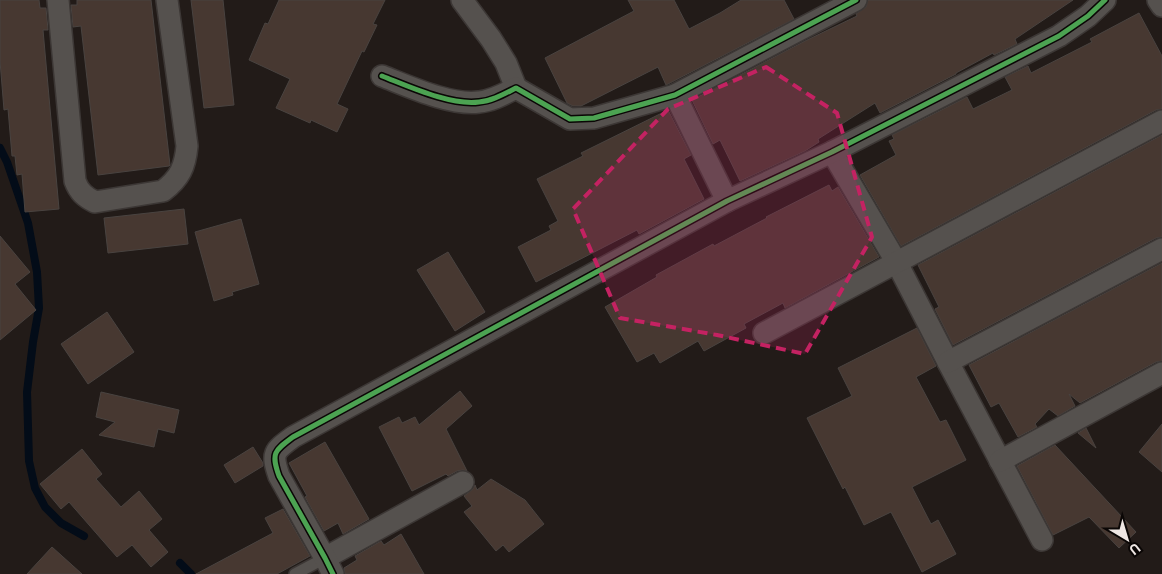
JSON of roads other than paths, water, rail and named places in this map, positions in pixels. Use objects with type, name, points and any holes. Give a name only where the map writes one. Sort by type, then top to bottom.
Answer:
[{"type":"street","points":[[58,0],[76,180],[79,190],[87,198],[95,202],[163,191],[172,185],[179,176],[186,161],[187,146],[167,0]]},
{"type":"street","points":[[462,0],[506,63],[516,88],[570,119],[594,118],[675,95],[856,0]]},
{"type":"street","points":[[1158,0],[1162,6]]},
{"type":"street","points":[[463,482],[329,566],[279,476],[275,465],[275,454],[280,446],[301,432],[727,201],[832,152],[1059,36],[1088,16],[1104,1]]},
{"type":"street","points":[[382,76],[427,93],[462,103],[480,102],[498,97],[516,88]]},
{"type":"street","points":[[675,95],[727,201]]},
{"type":"street","points":[[764,333],[1162,121]]},
{"type":"street","points":[[832,152],[898,263],[1042,540]]},
{"type":"street","points":[[948,362],[1162,249]]},
{"type":"street","points":[[1000,461],[1162,373]]},
{"type":"lane","points":[[295,574],[329,566]]},
{"type":"waterway","points":[[0,148],[7,162],[28,223],[37,272],[39,308],[27,392],[29,461],[35,488],[45,507],[61,523],[84,536]]},
{"type":"waterway","points":[[180,563],[191,574]]}]
